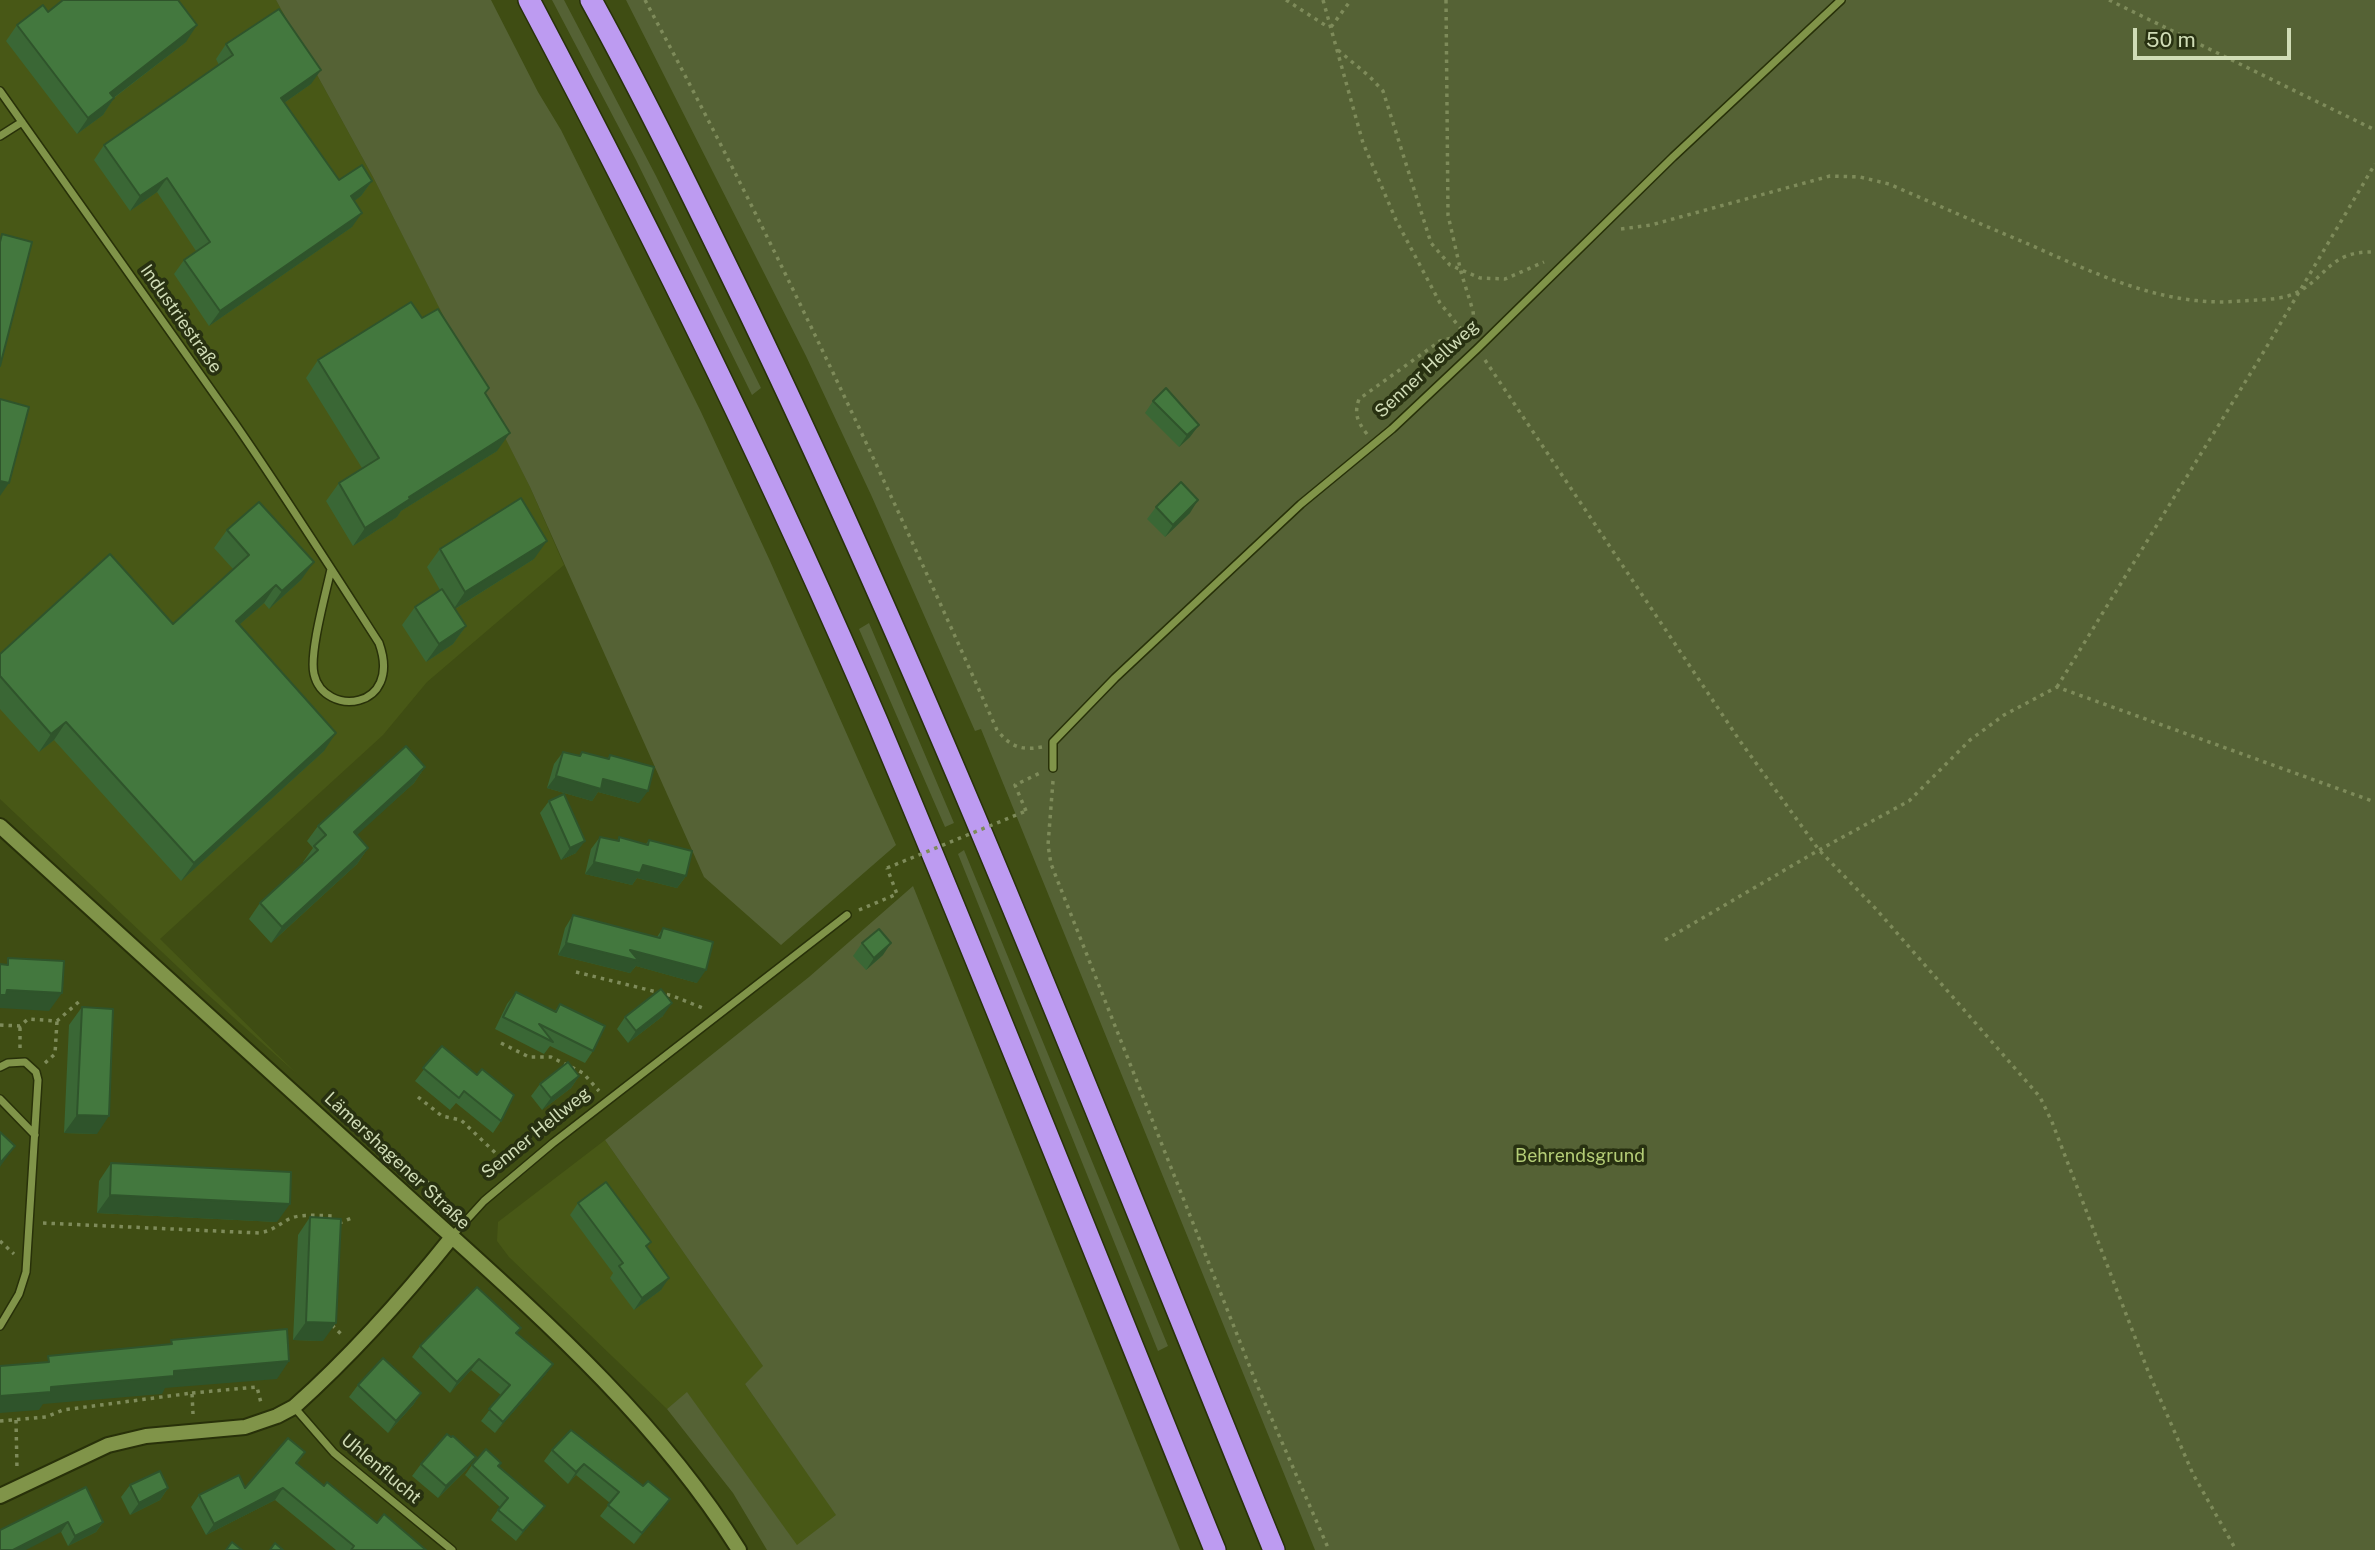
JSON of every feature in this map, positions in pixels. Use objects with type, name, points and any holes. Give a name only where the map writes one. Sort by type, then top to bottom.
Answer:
[{"type":"highway","points":[[529,0],[612,157],[712,359],[853,667],[935,859],[1215,1550]]},
{"type":"highway","points":[[591,0],[676,164],[788,393],[900,639],[980,826],[1273,1550]]},
{"type":"main road","name":"Lämershagener Straße","points":[[0,826],[550,1328],[642,1421],[683,1469],[739,1550]]},
{"type":"main road","name":"Senner Hellweg","points":[[0,1496],[108,1445],[146,1436],[245,1427],[294,1407],[398,1301],[452,1237]]},
{"type":"street","name":"Senner Hellweg","points":[[1053,742],[1115,678],[1301,504],[1375,443],[1477,348],[1673,157],[1841,0]]},
{"type":"street","name":"Industriestraße","points":[[0,91],[224,407],[331,569],[379,643],[383,653],[384,676],[380,687],[360,701],[348,702],[324,693],[313,673],[315,647],[331,569]]},
{"type":"street","points":[[0,136],[22,122]]},
{"type":"street","points":[[1049,769],[1053,742]]},
{"type":"street","name":"Senner Hellweg","points":[[452,1237],[484,1201],[517,1173],[847,915]]},
{"type":"street","points":[[0,1067],[8,1063],[25,1062],[36,1072],[38,1080],[26,1272],[19,1294],[0,1325]]},
{"type":"street","points":[[0,1099],[35,1135]]},
{"type":"street","name":"Uhlenflucht","points":[[294,1407],[334,1453],[452,1550]]},
{"type":"path","points":[[645,0],[691,86],[823,351],[910,535],[997,730],[1007,743],[1018,749],[1043,747],[1053,742]]},
{"type":"path","points":[[1286,0],[1330,28]]},
{"type":"path","points":[[1323,0],[1363,143],[1396,220],[1440,303],[1477,348],[1740,741],[1819,850],[1876,909],[2040,1097],[2148,1371],[2193,1474],[2236,1550]]},
{"type":"path","points":[[1330,28],[1350,0]]},
{"type":"path","points":[[1446,0],[1448,215],[1473,311],[1477,348]]},
{"type":"path","points":[[2109,0],[2375,130]]},
{"type":"path","points":[[1336,48],[1370,76],[1383,91],[1431,243],[1450,265],[1480,278],[1505,279],[1550,258]]},
{"type":"path","points":[[1665,940],[1909,801],[1970,740],[1995,721],[2057,687],[2375,164]]},
{"type":"path","points":[[1594,233],[1651,225],[1829,176],[1860,177],[1889,184],[2082,268],[2161,296],[2194,301],[2236,301],[2288,296],[2313,281],[2341,256],[2356,251],[2375,252]]},
{"type":"path","points":[[1375,443],[1359,424],[1355,412],[1359,399],[1440,341],[1465,335]]},
{"type":"path","points":[[2057,687],[2375,802]]},
{"type":"path","points":[[847,915],[897,894],[887,868],[1026,811],[1015,785],[1049,769],[1048,845],[1051,864],[1257,1385],[1329,1550]]},
{"type":"path","points":[[576,972],[673,996],[704,1009],[715,1017]]},
{"type":"path","points":[[36,1072],[55,1054],[57,1021],[82,999]]},
{"type":"path","points":[[0,1025],[20,1026],[28,1019],[57,1021]]},
{"type":"path","points":[[19,1061],[20,1026]]},
{"type":"path","points":[[501,1043],[529,1057],[551,1056],[583,1073],[607,1100]]},
{"type":"path","points":[[418,1097],[442,1116],[461,1120],[517,1173]]},
{"type":"path","points":[[30,1223],[259,1233],[274,1230],[291,1218],[300,1216],[334,1216],[334,1224],[352,1218]]},
{"type":"path","points":[[330,1323],[340,1334]]},
{"type":"path","points":[[0,1421],[46,1417],[63,1410],[257,1387],[265,1421]]},
{"type":"path","points":[[192,1393],[194,1433]]},
{"type":"path","points":[[16,1420],[18,1488]]},
{"type":"shaded area","points":[[0,0],[276,0],[373,177],[474,375],[530,487],[564,565],[427,682],[383,735],[160,939],[296,1073],[197,985],[0,799]]},
{"type":"shaded area","points":[[605,1140],[764,1367],[745,1384],[837,1515],[797,1546],[687,1393],[667,1409],[509,1257],[497,1241],[498,1222]]},
{"type":"green space","points":[[276,0],[491,0],[538,92],[561,130],[701,412],[896,845],[781,945],[704,877],[530,487],[373,177]]},
{"type":"green space","points":[[552,0],[564,0],[656,176],[761,388],[752,395],[636,160]]},
{"type":"green space","name":"Behrendsgrund","points":[[626,0],[2375,0],[2375,1550],[1315,1550],[981,729],[975,731],[872,497],[806,356]]},
{"type":"green space","points":[[869,623],[954,823],[945,827],[859,629]]},
{"type":"green space","points":[[964,850],[1168,1346],[1158,1351],[958,854]]},
{"type":"green space","points":[[913,886],[1180,1550],[767,1550],[733,1493],[667,1409],[687,1392],[797,1545],[836,1515],[745,1384],[763,1366],[605,1140],[809,977]]},
{"type":"building","points":[[63,0],[178,0],[197,25],[110,93],[114,98],[88,118],[17,25],[43,5],[48,12]]},
{"type":"building","points":[[279,9],[321,70],[281,98],[339,180],[362,165],[372,181],[351,196],[362,213],[220,311],[184,260],[210,242],[167,178],[140,196],[104,145],[233,55],[226,44]]},
{"type":"building","points":[[2,234],[32,242],[0,366],[0,242]]},
{"type":"building","points":[[411,302],[422,318],[438,309],[489,388],[485,393],[510,433],[365,528],[339,483],[379,458],[318,360]]},
{"type":"building","points":[[1166,388],[1199,425],[1187,435],[1153,401]]},
{"type":"building","points":[[0,399],[29,407],[9,483],[0,481]]},
{"type":"building","points":[[1181,482],[1198,500],[1173,525],[1156,507]]},
{"type":"building","points":[[521,498],[547,541],[465,592],[440,549]]},
{"type":"building","points":[[259,502],[314,562],[282,591],[276,585],[236,621],[336,733],[194,863],[66,722],[51,734],[0,676],[0,654],[110,554],[173,624],[249,555],[227,530]]},
{"type":"building","points":[[442,589],[466,626],[439,644],[415,607]]},
{"type":"building","points":[[406,746],[425,767],[354,832],[368,848],[282,927],[260,903],[318,850],[314,846],[326,835],[318,826]]},
{"type":"building","points":[[563,752],[580,756],[582,752],[609,759],[610,755],[654,767],[648,791],[603,779],[601,789],[556,776]]},
{"type":"building","points":[[564,794],[585,841],[570,848],[549,801]]},
{"type":"building","points":[[600,837],[619,841],[619,837],[648,845],[649,840],[692,851],[686,876],[643,865],[640,873],[594,862]]},
{"type":"building","points":[[573,915],[660,938],[663,928],[713,942],[706,970],[630,950],[639,961],[566,943]]},
{"type":"building","points":[[879,929],[891,943],[874,958],[862,943]]},
{"type":"building","points":[[8,958],[64,961],[62,993],[7,990],[6,995],[0,995],[0,964],[8,965]]},
{"type":"building","points":[[661,989],[672,1003],[636,1031],[625,1017]]},
{"type":"building","points":[[516,992],[556,1012],[560,1004],[605,1026],[593,1051],[539,1024],[553,1042],[503,1017]]},
{"type":"building","points":[[82,1007],[113,1009],[109,1116],[77,1115]]},
{"type":"building","points":[[442,1046],[477,1075],[482,1069],[514,1095],[501,1121],[464,1091],[459,1098],[423,1068]]},
{"type":"building","points":[[568,1062],[579,1076],[551,1098],[540,1084]]},
{"type":"building","points":[[0,1132],[15,1146],[0,1163]]},
{"type":"building","points":[[111,1163],[291,1172],[290,1204],[110,1195]]},
{"type":"building","points":[[606,1182],[651,1242],[646,1246],[669,1278],[642,1298],[619,1266],[623,1263],[578,1203]]},
{"type":"building","points":[[310,1217],[341,1219],[336,1323],[306,1322]]},
{"type":"building","points":[[477,1287],[521,1328],[516,1333],[553,1364],[503,1422],[489,1409],[510,1385],[479,1359],[457,1382],[420,1346]]},
{"type":"building","points":[[287,1329],[289,1361],[174,1371],[174,1376],[51,1387],[51,1392],[0,1396],[0,1366],[49,1362],[48,1356],[172,1344],[171,1340]]},
{"type":"building","points":[[383,1358],[421,1393],[396,1421],[358,1385]]},
{"type":"building","points":[[571,1430],[643,1486],[648,1481],[670,1499],[642,1533],[608,1505],[619,1492],[584,1464],[576,1472],[552,1450]]},
{"type":"building","points":[[447,1434],[453,1436],[476,1457],[446,1486],[421,1464]]},
{"type":"building","points":[[288,1438],[305,1452],[296,1463],[324,1486],[327,1482],[377,1523],[384,1514],[426,1550],[351,1550],[354,1546],[283,1488],[214,1524],[199,1495],[239,1475],[245,1488]]},
{"type":"building","points":[[486,1449],[501,1463],[498,1466],[545,1506],[523,1531],[498,1510],[508,1498],[472,1465]]},
{"type":"building","points":[[160,1471],[168,1488],[139,1503],[130,1485]]},
{"type":"building","points":[[86,1487],[103,1522],[75,1536],[68,1522],[13,1550],[0,1550],[0,1530]]},
{"type":"building","points":[[232,1542],[242,1550],[226,1550]]},
{"type":"building","points":[[275,1543],[283,1550],[270,1550]]}]
